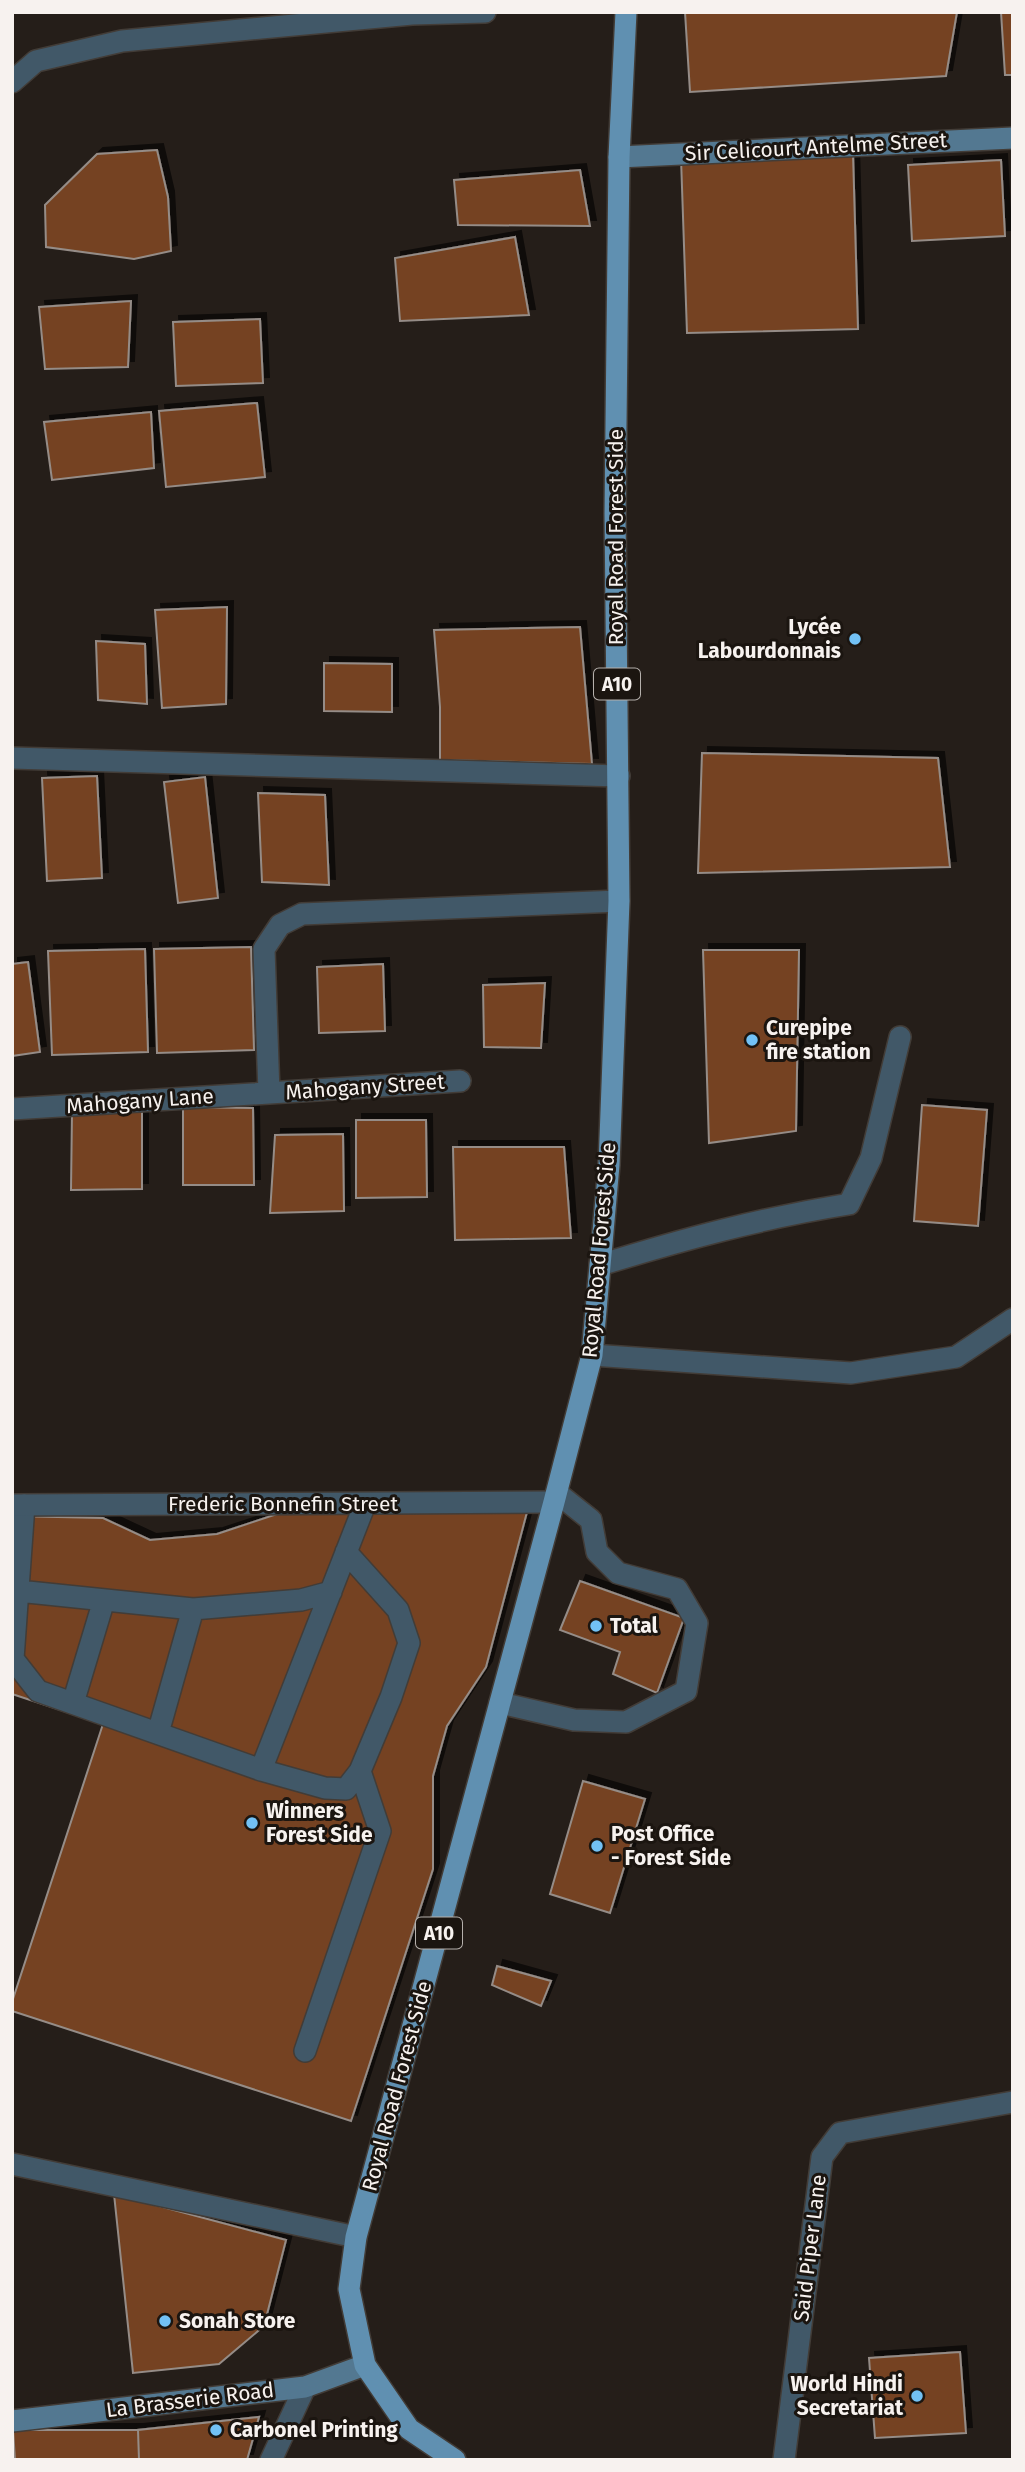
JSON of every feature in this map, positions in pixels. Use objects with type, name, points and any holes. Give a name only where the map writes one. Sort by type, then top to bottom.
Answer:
[{"type":"main road","name":"Royal Road Forest Side","points":[[455,2460],[409,2429],[365,2365],[349,2289],[356,2238],[556,1498],[592,1354],[609,1165],[619,901],[615,514],[619,157],[626,12]]},
{"type":"street","points":[[12,82],[36,61],[122,41],[412,14],[485,12]]},
{"type":"street","name":"Sir Celicourt Antelme Street","points":[[619,157],[1013,138]]},
{"type":"street","points":[[12,758],[619,776]]},
{"type":"street","points":[[269,1093],[264,949],[280,925],[302,914],[619,901]]},
{"type":"street","points":[[600,1265],[701,1234],[788,1213],[849,1204],[871,1158],[900,1037]]},
{"type":"street","name":"Mahogany Street","points":[[269,1093],[460,1081]]},
{"type":"street","name":"Mahogany Lane","points":[[12,1109],[269,1093]]},
{"type":"street","points":[[592,1354],[851,1373],[956,1357],[1013,1319]]},
{"type":"street","points":[[500,1703],[574,1720],[626,1722],[686,1691],[697,1623],[677,1589],[618,1573],[597,1552],[591,1520],[556,1498]]},
{"type":"street","name":"Frederic Bonnefin Street","points":[[18,1505],[365,1504],[556,1498]]},
{"type":"street","points":[[261,1770],[365,1504]]},
{"type":"street","points":[[18,1505],[18,1591],[12,1659],[38,1691],[261,1770],[325,1788],[346,1789],[359,1771],[391,1696],[409,1643],[398,1610],[346,1552]]},
{"type":"street","points":[[18,1591],[193,1609],[301,1600],[331,1592]]},
{"type":"street","points":[[73,1703],[104,1600]]},
{"type":"street","points":[[158,1733],[193,1609]]},
{"type":"street","points":[[305,2052],[380,1831],[359,1771]]},
{"type":"street","name":"Said Piper Lane","points":[[784,2460],[822,2157],[840,2133],[1013,2102]]},
{"type":"street","points":[[12,2164],[356,2238]]},
{"type":"street","name":"La Brasserie Road","points":[[12,2421],[305,2387],[365,2365]]},
{"type":"street","points":[[271,2460],[305,2387]]},
{"type":"building","points":[[685,12],[957,12],[946,76],[690,92]]},
{"type":"building","points":[[1001,12],[1013,12],[1013,75],[1005,75]]},
{"type":"building","points":[[157,150],[168,197],[171,251],[134,259],[46,247],[45,205],[97,154]]},
{"type":"building","points":[[853,153],[858,329],[687,333],[681,158]]},
{"type":"building","points":[[1001,160],[1005,236],[912,241],[908,165]]},
{"type":"building","points":[[580,170],[590,226],[458,225],[454,180]]},
{"type":"building","points":[[515,237],[529,315],[400,321],[395,258]]},
{"type":"building","points":[[131,301],[128,367],[45,369],[39,307]]},
{"type":"building","points":[[260,319],[263,383],[176,386],[173,322]]},
{"type":"building","points":[[257,403],[265,477],[166,487],[159,411]]},
{"type":"building","points":[[151,412],[154,468],[52,480],[44,422]]},
{"type":"building","points":[[227,607],[226,704],[162,708],[155,610]]},
{"type":"building","points":[[580,627],[592,764],[440,760],[440,707],[434,630]]},
{"type":"building","points":[[96,641],[145,644],[147,704],[98,700]]},
{"type":"building","points":[[324,663],[392,664],[392,712],[324,711]]},
{"type":"building","points":[[702,753],[938,758],[950,867],[698,873]]},
{"type":"building","points":[[97,776],[102,878],[47,881],[42,778]]},
{"type":"building","points":[[205,777],[218,898],[178,903],[164,782]]},
{"type":"building","points":[[258,793],[325,795],[329,885],[262,882]]},
{"type":"building","points":[[251,947],[254,1050],[157,1053],[154,949]]},
{"type":"building","points":[[145,949],[148,1052],[52,1055],[48,951]]},
{"type":"building","name":"Curepipe fire station","points":[[703,950],[799,950],[796,1131],[709,1143]]},
{"type":"building","points":[[28,962],[40,1052],[12,1056],[12,964]]},
{"type":"building","points":[[383,964],[385,1031],[319,1033],[317,967]]},
{"type":"building","points":[[545,983],[541,1048],[484,1047],[483,985]]},
{"type":"building","points":[[922,1105],[987,1110],[978,1226],[914,1221]]},
{"type":"building","points":[[183,1107],[253,1108],[254,1185],[183,1185]]},
{"type":"building","points":[[72,1112],[142,1112],[142,1189],[71,1190]]},
{"type":"building","points":[[356,1120],[426,1120],[427,1197],[356,1198]]},
{"type":"building","points":[[343,1134],[344,1211],[270,1213],[275,1135]]},
{"type":"building","points":[[453,1147],[564,1147],[571,1238],[455,1240]]},
{"type":"building","name":"Winners Forest Side","points":[[286,1511],[527,1512],[486,1667],[447,1726],[433,1776],[433,1869],[351,2121],[12,2011],[12,2002],[103,1724],[12,1694],[12,1516],[103,1518],[150,1540],[217,1534]]},
{"type":"building","points":[[580,1581],[684,1618],[657,1693],[613,1674],[620,1652],[560,1630]]},
{"type":"building","name":"Post Office - Forest Side","points":[[583,1781],[645,1799],[610,1913],[550,1894]]},
{"type":"building","points":[[497,1966],[551,1981],[541,2006],[492,1985]]},
{"type":"building","points":[[114,2194],[286,2240],[264,2326],[219,2364],[133,2373]]},
{"type":"building","name":"World Hindi Secretariat","points":[[960,2352],[966,2433],[875,2438],[869,2358]]},
{"type":"building","points":[[259,2417],[247,2460],[139,2460],[138,2430]]},
{"type":"building","points":[[13,2430],[138,2430],[139,2460],[15,2460]]},
{"type":"place","name":"Lycée Labourdonnais","points":[[855,639]]},
{"type":"place","name":"Curepipe fire station","points":[[752,1040]]},
{"type":"place","name":"Total","points":[[596,1626]]},
{"type":"place","name":"Winners Forest Side","points":[[252,1823]]},
{"type":"place","name":"Post Office - Forest Side","points":[[597,1846]]},
{"type":"place","name":"Sonah Store","points":[[165,2321]]},
{"type":"place","name":"World Hindi Secretariat","points":[[917,2396]]},
{"type":"place","name":"Carbonel Printing","points":[[216,2430]]}]
